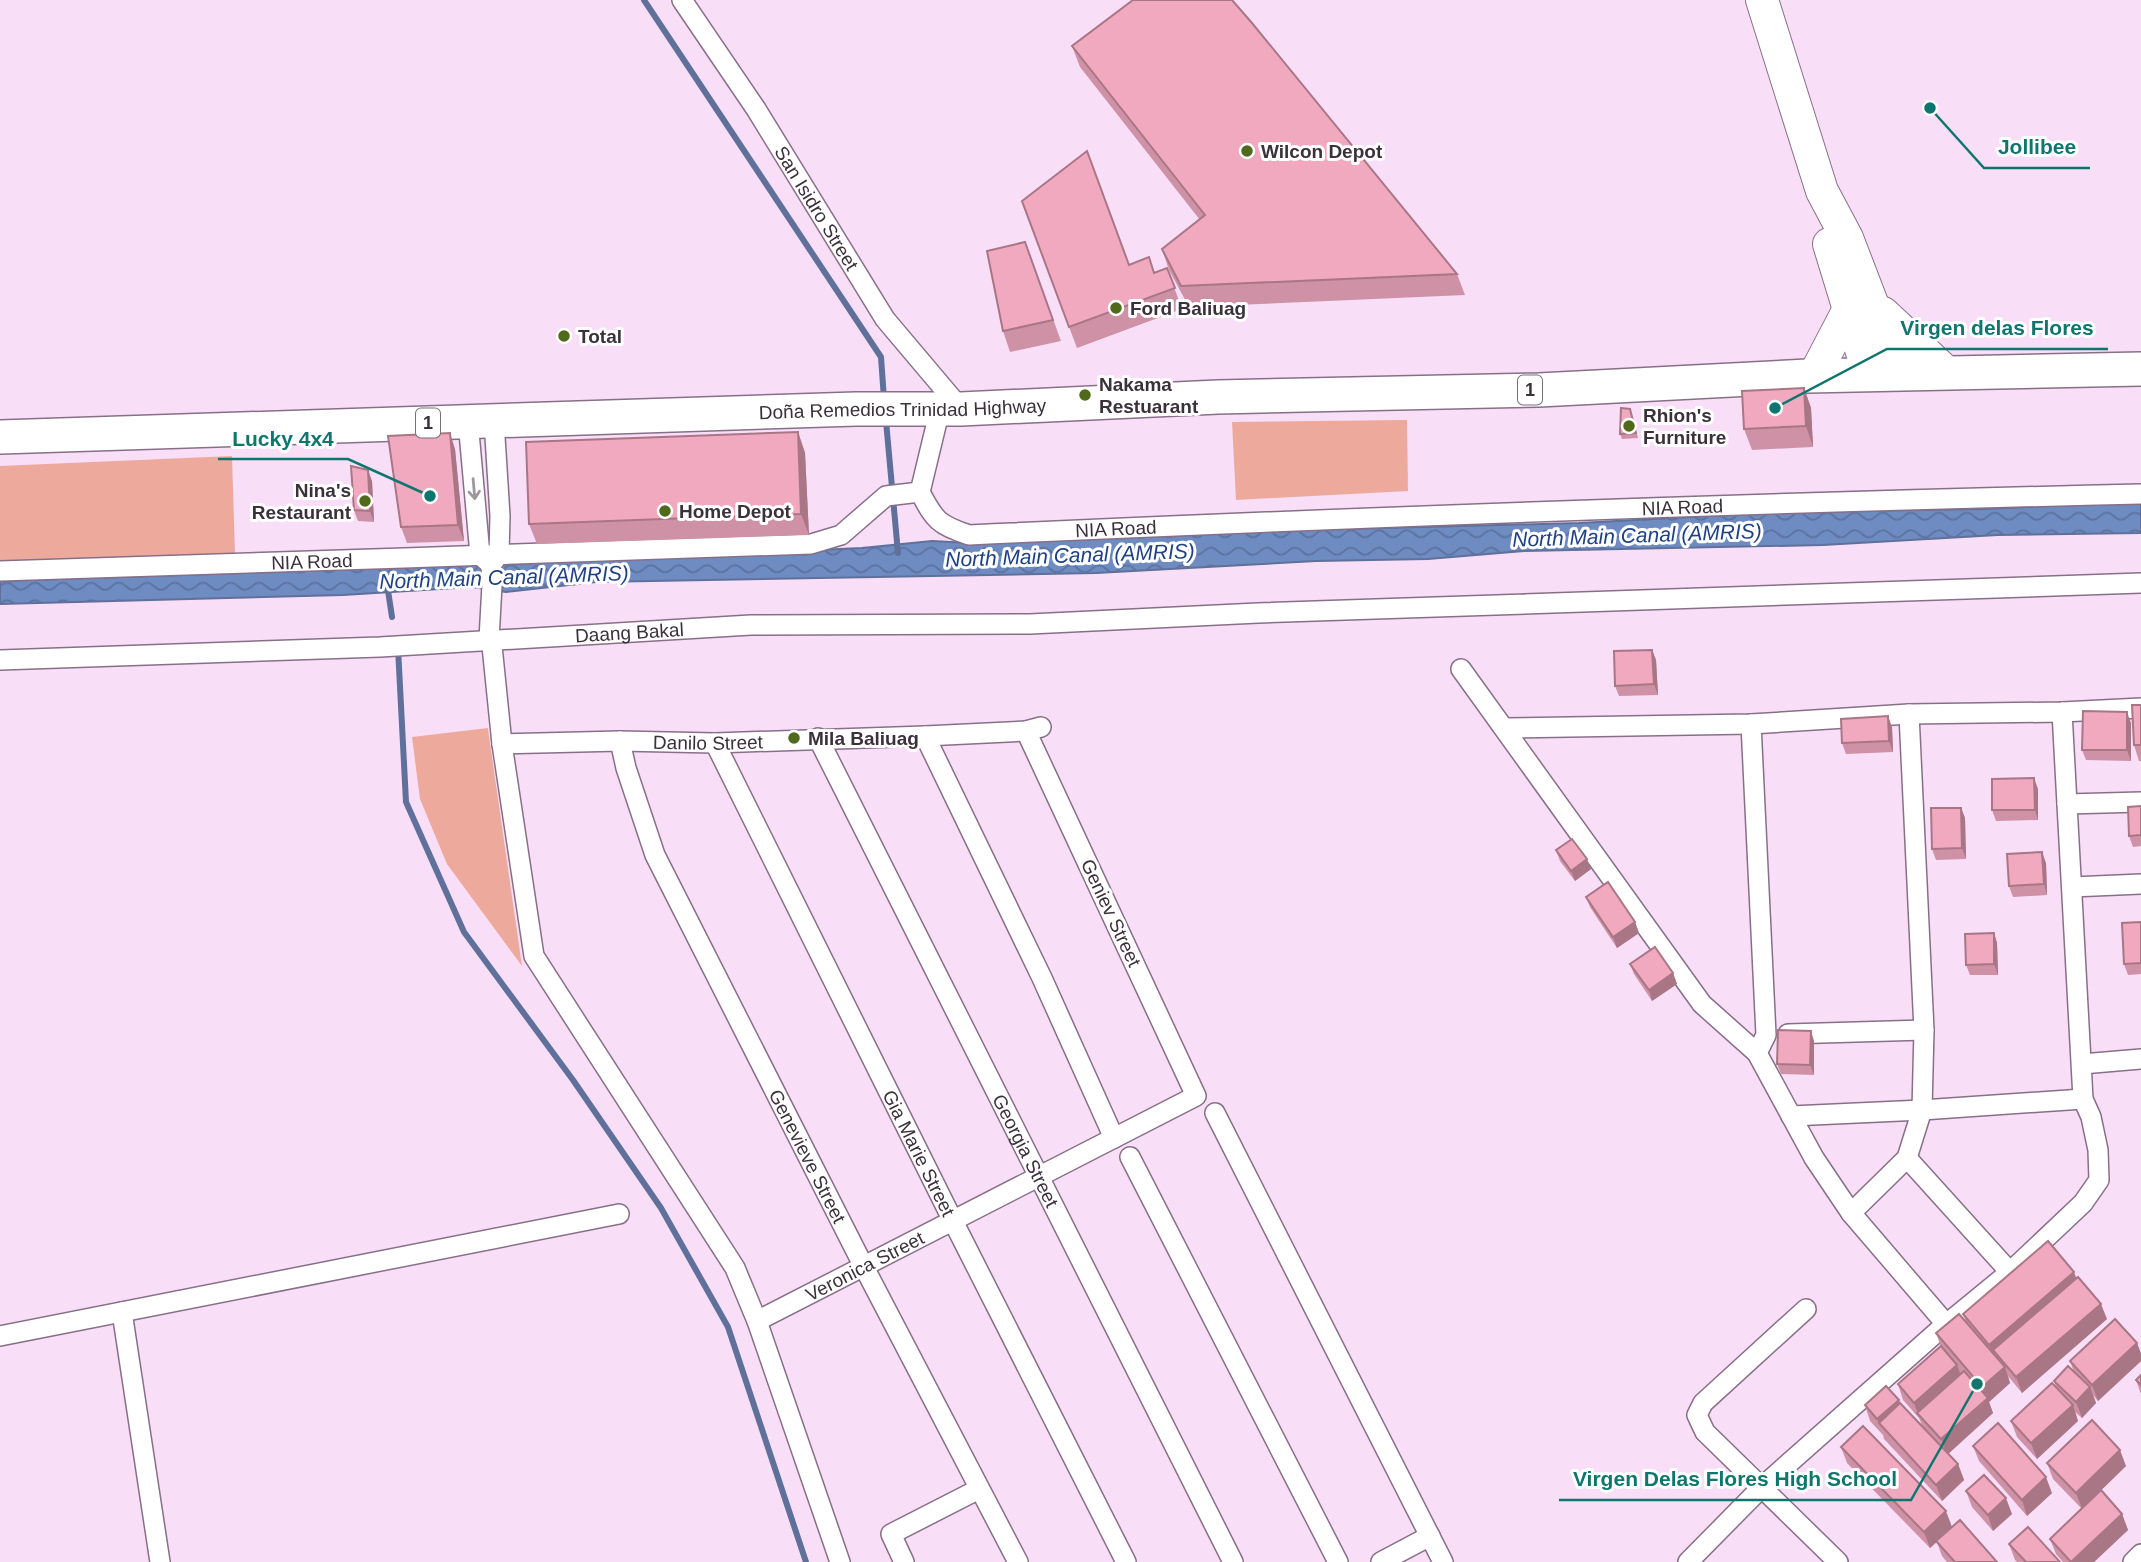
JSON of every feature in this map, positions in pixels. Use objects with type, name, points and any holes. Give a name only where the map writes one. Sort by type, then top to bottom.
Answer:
[{"type":"highway","name":"Doña Remedios Trinidad Highway","points":[[0,437],[856,409],[940,409],[1218,397],[1539,390],[1869,374],[2141,369]]},
{"type":"main road","points":[[1762,0],[1822,191],[1827,237],[1860,306],[1904,373]]},
{"type":"main road","points":[[1860,306],[1946,372]]},
{"type":"main road","points":[[1860,306],[1869,374]]},
{"type":"main road","points":[[1814,376],[1860,306]]},
{"type":"street","name":"San Isidro Street","points":[[682,0],[757,109],[940,409]]},
{"type":"street","points":[[902,494],[940,409]]},
{"type":"street","points":[[481,421],[490,565],[489,639],[534,956],[736,1268],[757,1321],[840,1562]]},
{"type":"street","name":"NIA Road","points":[[0,571],[232,565],[490,565],[811,544],[841,534],[902,494],[930,512],[944,527],[970,535],[1940,498],[2141,494]]},
{"type":"street","name":"Daang Bakal","points":[[0,660],[380,647],[751,625],[1030,624],[1258,613],[2141,583]]},
{"type":"street","points":[[1461,669],[1702,1004],[1757,1053],[1814,1158],[1851,1213],[1946,1324]]},
{"type":"street","points":[[1505,728],[1751,724],[1909,714],[2141,708]]},
{"type":"street","points":[[1688,1562],[1762,1487],[1946,1324],[2010,1272],[2082,1203],[2099,1181],[2098,1150],[2091,1117],[2083,1099],[2062,712]]},
{"type":"street","points":[[1851,1213],[1908,1158],[1922,1110],[1924,1030],[1909,714]]},
{"type":"street","points":[[1751,724],[1766,1035],[1757,1053]]},
{"type":"street","name":"Danilo Street","points":[[502,744],[621,741],[715,743],[925,736],[1033,729]]},
{"type":"street","name":"Geniev Street","points":[[1033,729],[1196,1096]]},
{"type":"street","points":[[925,736],[1042,978],[1114,1138]]},
{"type":"street","name":"Georgia Street","points":[[818,738],[1233,1562]]},
{"type":"street","name":"Genevieve Street","points":[[621,741],[626,768],[655,855],[864,1267],[1018,1562]]},
{"type":"street","name":"Gia Marie Street","points":[[715,743],[1126,1562]]},
{"type":"street","points":[[2067,804],[2141,802]]},
{"type":"street","points":[[2072,887],[2141,884]]},
{"type":"street","points":[[1766,1035],[1924,1030]]},
{"type":"street","points":[[2082,1064],[2141,1059]]},
{"type":"street","name":"Veronica Street","points":[[757,1321],[1196,1096]]},
{"type":"street","points":[[1791,1116],[2083,1099]]},
{"type":"street","points":[[1215,1113],[1443,1562]]},
{"type":"street","points":[[1130,1157],[1338,1562]]},
{"type":"street","points":[[1908,1158],[2010,1272]]},
{"type":"street","points":[[0,1336],[618,1214]]},
{"type":"street","points":[[1806,1309],[1703,1403],[1697,1415],[1705,1432],[1838,1562]]},
{"type":"street","points":[[122,1312],[160,1562]]},
{"type":"street","points":[[904,1562],[891,1534],[979,1489]]},
{"type":"street","points":[[1381,1562],[1430,1536]]},
{"type":"street","points":[[2133,1562],[2141,1554]]},
{"type":"shaded area","points":[[1407,420],[1408,491],[1236,500],[1232,422]]},
{"type":"shaded area","points":[[232,456],[235,554],[0,562],[0,466]]},
{"type":"shaded area","points":[[488,728],[522,966],[447,864],[420,799],[412,737]]},
{"type":"water","name":"North Main Canal (AMRIS)","points":[[2141,502],[2141,533],[1998,535],[1823,545],[1524,551],[1428,559],[1316,561],[1096,573],[596,582],[506,592],[472,587],[343,595],[0,604],[0,581],[428,566],[473,562],[491,565],[862,548],[932,541],[970,543],[1269,531],[1579,523],[1786,512],[1983,509]]},
{"type":"building","name":"Wilcon Depot","points":[[1133,0],[1232,0],[1457,274],[1181,286],[1162,249],[1205,215],[1072,46]]},
{"type":"building","points":[[1087,151],[1129,265],[1149,257],[1154,273],[1167,268],[1175,288],[1069,327],[1022,201]]},
{"type":"building","points":[[1025,242],[1053,320],[1003,331],[987,251]]},
{"type":"building","points":[[1804,388],[1806,426],[1744,429],[1742,391]]},
{"type":"building","name":"Rhion's Furniture","points":[[1621,408],[1630,409],[1636,433],[1620,434]]},
{"type":"building","points":[[798,432],[801,514],[529,524],[526,442]]},
{"type":"building","points":[[450,433],[458,525],[401,527],[388,436]]},
{"type":"building","points":[[351,466],[368,470],[370,511],[354,510]]},
{"type":"building","points":[[1652,650],[1654,684],[1615,686],[1614,651]]},
{"type":"building","points":[[2132,705],[2141,705],[2141,745],[2134,745]]},
{"type":"building","points":[[2083,711],[2127,712],[2127,750],[2082,750]]},
{"type":"building","points":[[1888,716],[1889,741],[1842,743],[1841,719]]},
{"type":"building","points":[[2034,778],[2035,810],[1992,810],[1992,779]]},
{"type":"building","points":[[2141,806],[2141,835],[2129,836],[2128,807]]},
{"type":"building","points":[[1931,808],[1961,808],[1962,848],[1932,849]]},
{"type":"building","points":[[1572,839],[1587,859],[1571,871],[1556,850]]},
{"type":"building","points":[[2042,852],[2044,884],[2009,886],[2007,854]]},
{"type":"building","points":[[1608,882],[1635,922],[1613,937],[1586,897]]},
{"type":"building","points":[[2141,922],[2141,963],[2124,964],[2122,923]]},
{"type":"building","points":[[1994,933],[1994,964],[1966,965],[1965,934]]},
{"type":"building","points":[[1655,947],[1673,973],[1649,990],[1630,964]]},
{"type":"building","points":[[1778,1030],[1811,1031],[1810,1065],[1777,1064]]},
{"type":"building","points":[[2048,1241],[2074,1272],[1989,1345],[1963,1314]]},
{"type":"building","points":[[2078,1277],[2101,1304],[2016,1377],[1993,1350]]},
{"type":"building","points":[[1959,1314],[2005,1367],[1982,1387],[1936,1333]]},
{"type":"building","points":[[2115,1319],[2137,1343],[2092,1385],[2070,1361]]},
{"type":"building","points":[[1941,1346],[1957,1365],[1914,1403],[1898,1384]]},
{"type":"building","points":[[2068,1366],[2090,1387],[2076,1402],[2054,1381]]},
{"type":"building","points":[[1964,1371],[1988,1398],[1941,1439],[1917,1413]]},
{"type":"building","points":[[2052,1383],[2073,1405],[2031,1443],[2011,1421]]},
{"type":"building","points":[[1886,1386],[1899,1400],[1877,1419],[1865,1405]]},
{"type":"building","points":[[1900,1403],[1958,1464],[1936,1485],[1879,1423]]},
{"type":"building","points":[[2092,1420],[2120,1450],[2076,1493],[2047,1463]]},
{"type":"building","points":[[1998,1423],[2046,1477],[2022,1500],[1973,1446]]},
{"type":"building","points":[[1863,1426],[1946,1511],[1924,1532],[1841,1447]]},
{"type":"building","points":[[1984,1475],[2006,1498],[1988,1515],[1966,1491]]},
{"type":"building","points":[[2101,1490],[2122,1514],[2071,1562],[2050,1539]]},
{"type":"building","points":[[1960,1520],[1997,1562],[1955,1562],[1936,1541]]},
{"type":"building","points":[[2028,1527],[2060,1562],[2026,1562],[2009,1544]]},
{"type":"waterway","points":[[644,0],[881,357],[884,399]]},
{"type":"waterway","points":[[886,421],[898,553]]},
{"type":"waterway","points":[[387,584],[392,617]]},
{"type":"waterway","points":[[398,648],[406,802],[464,932],[573,1080],[661,1208],[728,1327],[806,1562]]},
{"type":"place","name":"Jollibee","points":[[1930,108]]},
{"type":"place","name":"Wilcon Depot","points":[[1247,151]]},
{"type":"place","name":"Ford Baliuag","points":[[1116,308]]},
{"type":"place","name":"Total","points":[[564,336]]},
{"type":"place","name":"Nakama Restuarant","points":[[1085,395]]},
{"type":"place","name":"Virgen delas Flores","points":[[1775,408]]},
{"type":"place","name":"Rhion's Furniture","points":[[1629,426]]},
{"type":"place","name":"Lucky 4x4","points":[[430,496]]},
{"type":"place","name":"Nina's Restaurant","points":[[365,501]]},
{"type":"place","name":"Home Depot","points":[[665,511]]},
{"type":"place","name":"Mila Baliuag","points":[[794,738]]},
{"type":"place","name":"Virgen Delas Flores High School","points":[[1977,1384]]}]
